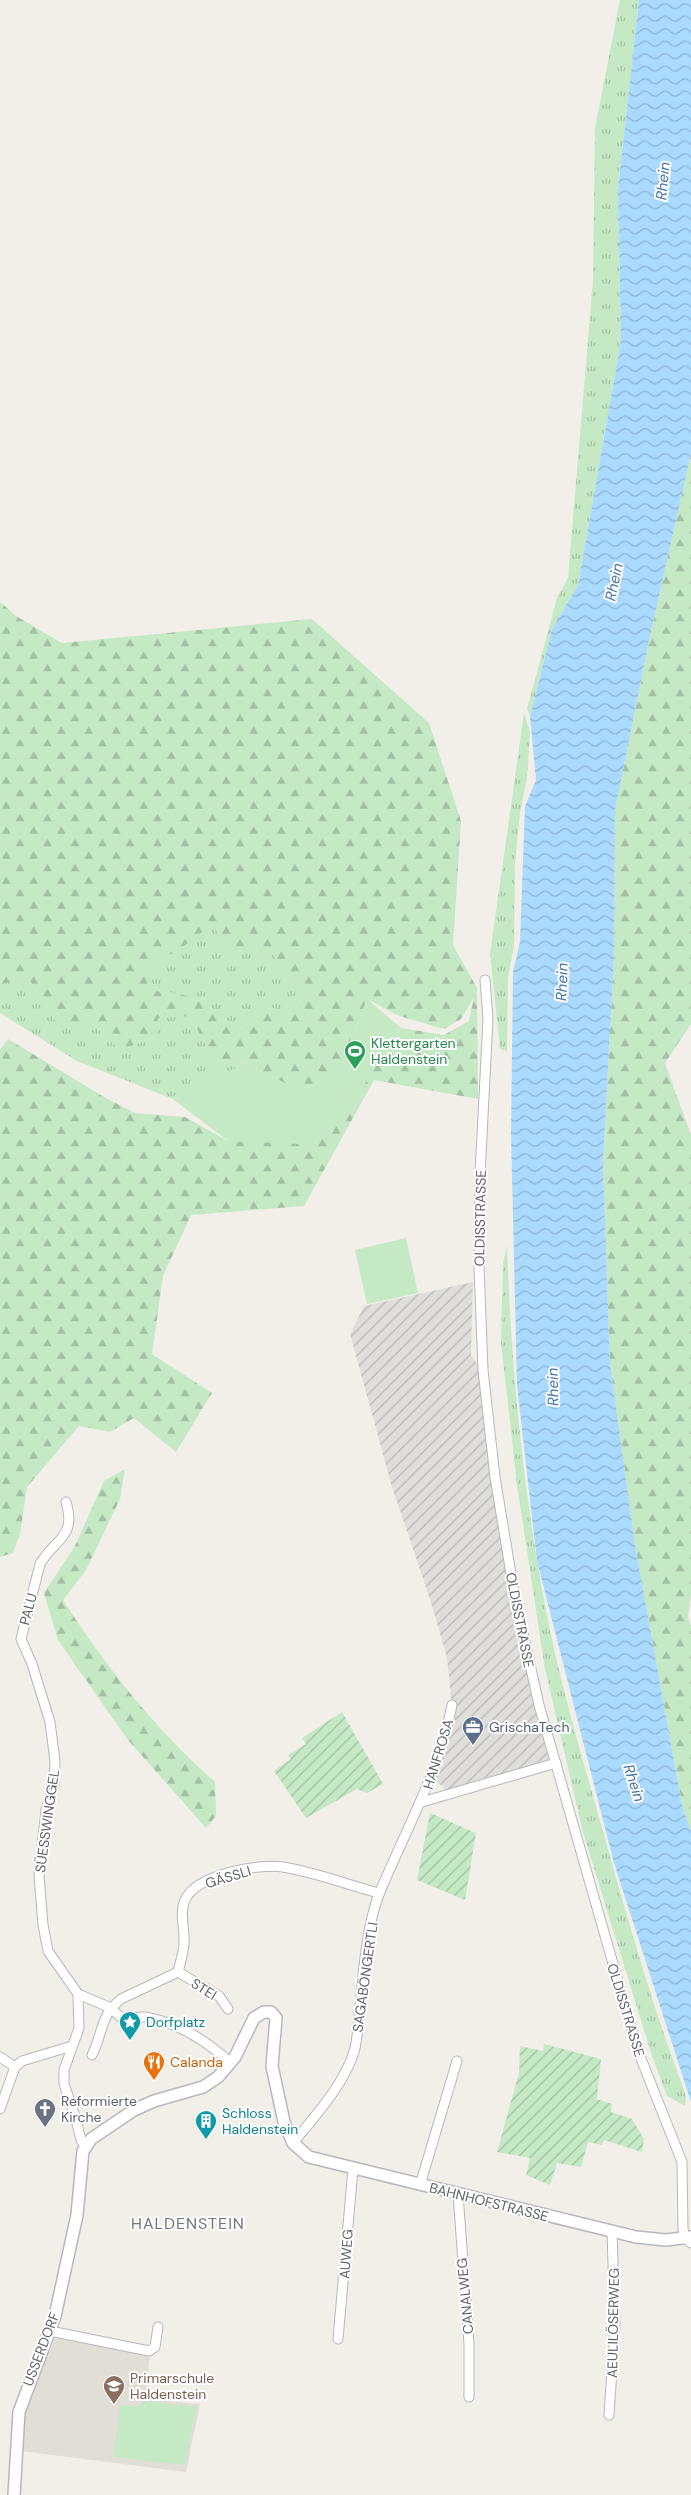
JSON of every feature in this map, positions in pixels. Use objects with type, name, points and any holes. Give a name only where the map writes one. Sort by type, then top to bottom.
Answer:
[{"type":"street","name":"OLDISSTRASSE","points":[[485,980],[488,1019],[480,1174],[479,1267],[483,1370],[495,1477],[531,1675],[638,2051],[682,2162],[689,2239]]},
{"type":"street","name":"PALU","points":[[50,1722],[32,1664],[21,1639],[40,1564],[46,1555],[62,1540],[68,1527],[69,1512],[66,1502]]},
{"type":"street","name":"HANFROSA","points":[[422,1802],[445,1740],[452,1705]]},
{"type":"street","name":"SÜESSWINGGEL","points":[[50,1722],[55,1761],[54,1784],[46,1810],[39,1875],[43,1925],[48,1951],[78,1994]]},
{"type":"street","points":[[422,1802],[556,1763]]},
{"type":"street","name":"SAGABÖNGERTLI","points":[[293,2143],[337,2086],[352,2058],[357,2039],[364,1967],[380,1893],[422,1802]]},
{"type":"street","name":"GÄSSLI","points":[[178,1972],[184,1943],[183,1907],[185,1898],[203,1883],[221,1875],[260,1867],[282,1867],[380,1893]]},
{"type":"street","points":[[92,2055],[99,2041],[105,2017],[121,1999],[178,1972]]},
{"type":"street","name":"STEI","points":[[178,1972],[219,1996],[228,2009]]},
{"type":"street","points":[[231,2063],[204,2040],[185,2030],[142,2016],[130,2020],[121,2019],[112,2008],[78,1994],[79,2028],[64,2070],[64,2084],[81,2140],[85,2146],[118,2119],[139,2108],[210,2083],[231,2063],[254,2018],[264,2012],[273,2014],[277,2024],[273,2053],[274,2075],[284,2122],[293,2143]]},
{"type":"street","points":[[0,2109],[15,2068],[22,2061],[72,2046]]},
{"type":"street","points":[[0,2057],[15,2068]]},
{"type":"street","points":[[420,2185],[457,2060]]},
{"type":"street","name":"BAHNHOFSTRASSE","points":[[293,2143],[308,2157],[612,2232],[650,2239],[689,2239]]},
{"type":"street","name":"USSERDORF","points":[[14,2495],[19,2412],[23,2397],[55,2316],[77,2215],[81,2159],[85,2146]]},
{"type":"street","name":"AUWEG","points":[[338,2339],[353,2169]]},
{"type":"street","name":"CANALWEG","points":[[458,2194],[470,2344],[469,2397]]},
{"type":"street","name":"AEULILÖSERWEG","points":[[610,2415],[616,2324],[612,2232]]},
{"type":"street","points":[[50,2331],[148,2351],[155,2347],[158,2327]]},
{"type":"shaded area","points":[[473,1282],[471,1355],[480,1368],[496,1477],[549,1760],[448,1792],[434,1779],[452,1705],[447,1658],[430,1599],[392,1487],[350,1334],[364,1306]]},
{"type":"shaded area","name":"Primarschule Haldenstein","points":[[55,2338],[150,2354],[145,2399],[200,2404],[186,2472],[21,2451],[27,2406]]},
{"type":"green space","points":[[620,0],[639,0],[618,188],[621,341],[578,585],[552,629],[530,716],[527,709],[557,598],[568,578],[593,280],[595,128]]},
{"type":"green space","points":[[691,454],[691,1024],[665,1063],[691,1135],[691,1595],[688,1617],[691,1626],[691,1831],[682,1805],[635,1544],[610,1364],[603,1163],[614,956],[615,810],[648,645]]},
{"type":"green space","points":[[0,602],[16,616],[62,643],[312,619],[429,723],[461,821],[453,945],[477,988],[478,1099],[374,1080],[304,1206],[191,1215],[163,1276],[152,1354],[212,1393],[176,1452],[134,1418],[110,1432],[79,1426],[27,1487],[20,1534],[13,1553],[0,1557],[0,1050],[8,1039],[104,1097],[135,1113],[185,1117],[228,1141],[340,1121],[401,1028],[444,1035],[469,1021],[474,997],[461,1019],[444,1029],[399,1016],[367,999],[341,1067],[302,1092],[246,1063],[214,1060],[190,1016],[158,1018],[156,1039],[119,1049],[91,1022],[56,1022],[27,976],[0,985]],"holes":[[[213,924],[228,952],[270,952],[307,990],[292,1014],[271,1008],[240,1029],[196,998],[171,992],[147,991],[150,963],[176,952]]]},
{"type":"green space","points":[[524,713],[530,732],[527,778],[520,813],[515,863],[514,946],[508,977],[507,1051],[500,1049],[490,954]]},
{"type":"green space","points":[[213,923],[228,952],[270,952],[307,990],[292,1014],[271,1008],[240,1029],[196,998],[146,991],[150,963],[176,952]]},
{"type":"green space","points":[[27,976],[56,1022],[91,1022],[119,1049],[158,1018],[190,1015],[214,1060],[246,1063],[173,1099],[77,1061],[0,1013],[0,985]]},
{"type":"green space","name":"Klettergarten Haldenstein","points":[[367,999],[401,1028],[340,1121],[301,1144],[228,1141],[173,1099],[246,1063],[302,1092],[341,1067]]},
{"type":"green space","points":[[406,1238],[418,1293],[367,1304],[355,1250]]},
{"type":"green space","points":[[507,1245],[519,1429],[546,1611],[572,1720],[621,1895],[652,1996],[686,2096],[685,2106],[667,2096],[652,2056],[583,1832],[545,1669],[517,1485],[501,1342],[503,1264]]},
{"type":"green space","points":[[125,1469],[120,1499],[86,1570],[63,1600],[79,1625],[133,1697],[172,1741],[215,1782],[216,1816],[206,1828],[128,1740],[58,1640],[44,1593],[75,1546],[104,1481]]},
{"type":"green space","points":[[342,1712],[383,1784],[367,1793],[357,1789],[306,1818],[274,1771],[291,1759],[288,1755],[306,1744],[302,1738]]},
{"type":"green space","points":[[430,1813],[476,1833],[465,1900],[417,1880]]},
{"type":"green space","points":[[544,2044],[601,2059],[597,2099],[612,2104],[611,2112],[632,2119],[644,2139],[642,2152],[604,2140],[602,2145],[588,2142],[581,2167],[557,2163],[550,2185],[526,2175],[530,2158],[497,2152],[519,2073],[520,2046],[543,2051]]},
{"type":"green space","points":[[145,2401],[196,2407],[185,2465],[114,2457],[120,2405],[139,2406]]},
{"type":"water","name":"Rhein","points":[[639,0],[691,0],[691,454],[648,645],[615,810],[614,956],[603,1163],[610,1364],[635,1544],[682,1805],[691,1831],[691,2102],[614,1863],[537,1561],[517,1385],[511,1134],[513,972],[520,942],[525,806],[536,780],[530,716],[552,629],[578,585],[621,341],[618,188]]},
{"type":"place","name":"Klettergarten Haldenstein","points":[[355,1070]]},
{"type":"place","name":"GrischaTech","points":[[473,1746]]},
{"type":"place","name":"Dorfplatz","points":[[130,2041]]},
{"type":"place","name":"Calanda","points":[[154,2081]]},
{"type":"place","name":"Reformierte Kirche","points":[[45,2128]]},
{"type":"place","name":"Schloss Haldenstein","points":[[206,2140]]},
{"type":"place","name":"Primarschule Haldenstein","points":[[114,2405]]},
{"type":"district","name":"HALDENSTEIN","points":[[188,2223]]}]
